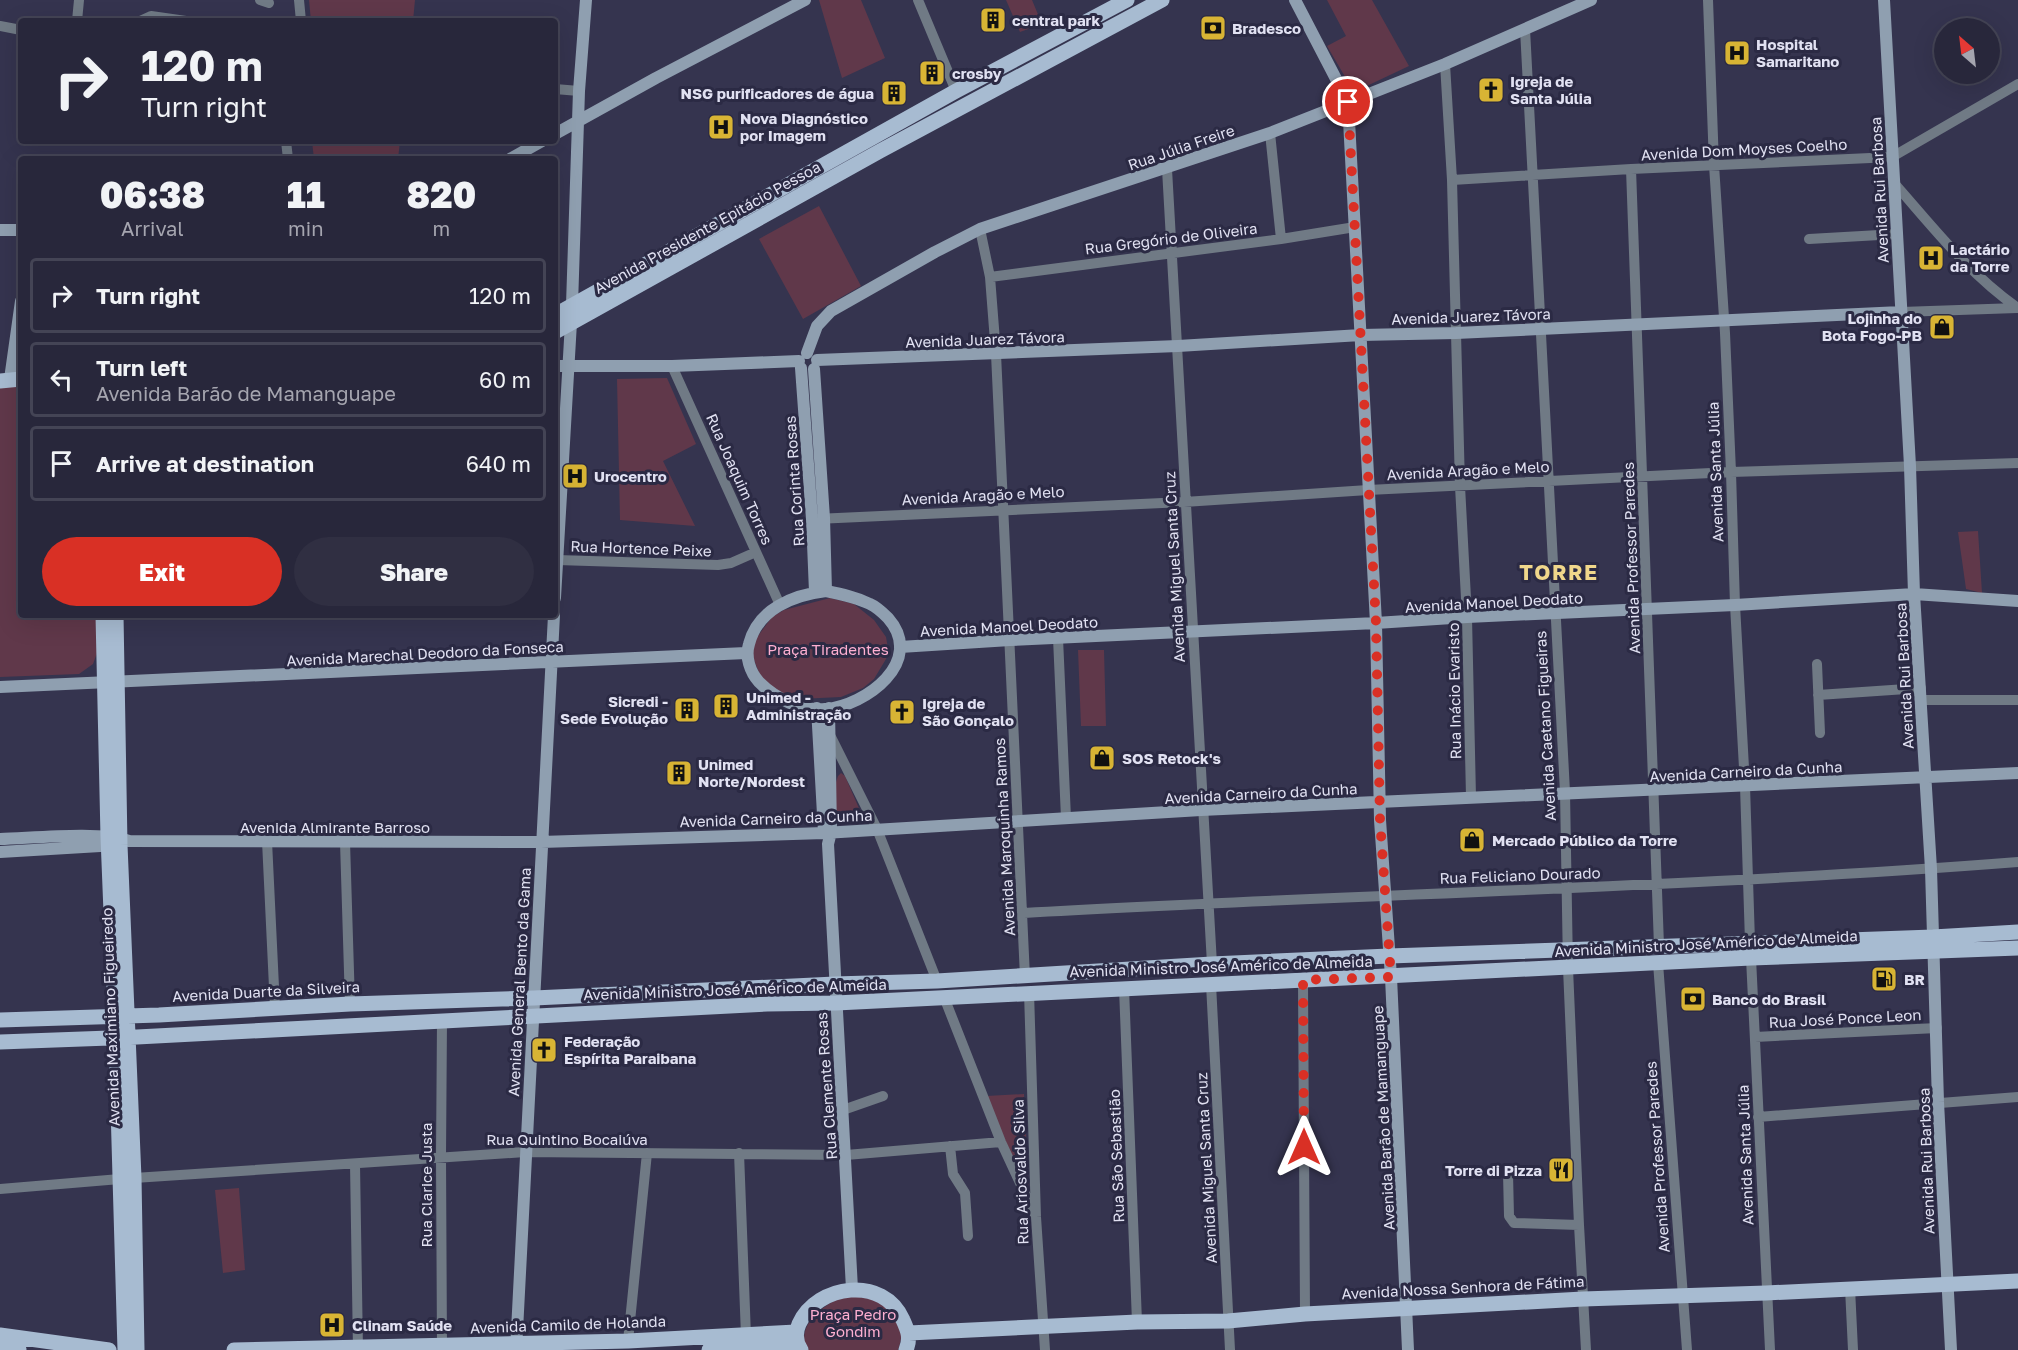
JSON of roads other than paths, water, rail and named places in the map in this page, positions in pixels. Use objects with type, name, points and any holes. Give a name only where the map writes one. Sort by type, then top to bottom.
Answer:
[{"type":"main road","name":"Avenida Presidente Epitácio Pessoa","points":[[558,330],[869,157],[1162,0]]},
{"type":"main road","name":"Avenida Presidente Epitácio Pessoa","points":[[558,313],[1121,1]]},
{"type":"main road","points":[[103,618],[111,682]]},
{"type":"main road","points":[[111,682],[116,618]]},
{"type":"main road","name":"Avenida Maximiano Figueiredo","points":[[111,682],[127,1178],[137,1350]]},
{"type":"main road","name":"Avenida Ministro José Américo de Almeida","points":[[533,1016],[1391,977],[1751,958],[1933,944],[2018,932]]},
{"type":"main road","name":"Avenida Ministro José Américo de Almeida","points":[[534,998],[1025,977],[1212,964],[1750,942],[1933,944],[2018,948]]},
{"type":"main road","name":"Avenida Duarte da Silveira","points":[[0,1020],[534,998]]},
{"type":"main road","points":[[0,1042],[122,1038],[533,1016]]},
{"type":"main road","name":"Avenida Maximiano Figueiredo","points":[[124,1350],[127,1178]]},
{"type":"main road","name":"Avenida Nossa Senhora de Fátima","points":[[909,1333],[1137,1322],[1228,1321],[1305,1314],[1583,1299],[2018,1281]]},
{"type":"main road","points":[[709,1350],[798,1342],[804,1314],[817,1301],[833,1292],[852,1289],[871,1293],[890,1302],[901,1315],[909,1333],[906,1350]]},
{"type":"main road","points":[[0,1335],[109,1350]]},
{"type":"main road","name":"Avenida Camilo de Holanda","points":[[234,1350],[516,1347],[746,1336],[798,1342]]},
{"type":"main road","points":[[0,1347],[19,1350]]},
{"type":"street","points":[[77,18],[80,0]]},
{"type":"street","points":[[299,0],[301,18]]},
{"type":"street","points":[[558,542],[572,305],[579,91],[586,0]]},
{"type":"street","points":[[558,132],[806,0]]},
{"type":"street","points":[[918,0],[956,91]]},
{"type":"street","name":"Avenida Barão de Mamanguape","points":[[1295,0],[1348,102],[1376,623],[1380,802],[1391,977],[1408,1350]]},
{"type":"street","name":"Rua Júlia Freire","points":[[808,362],[817,326],[831,311],[980,229],[1167,169],[1270,133],[1445,64],[1591,0]]},
{"type":"street","name":"Avenida Santa Júlia","points":[[1708,0],[1714,165],[1731,472],[1750,942]]},
{"type":"street","name":"Avenida Rui Barbosa","points":[[1884,0],[1910,465],[1914,594],[1931,869],[1938,1102],[1951,1350]]},
{"type":"street","points":[[1121,1],[1130,17]]},
{"type":"street","points":[[147,18],[152,16],[166,18]]},
{"type":"street","points":[[0,26],[18,29]]},
{"type":"street","name":"Avenida Caetano Figueiras","points":[[1525,29],[1565,792],[1568,968],[1586,1350]]},
{"type":"street","name":"Rua Inácio Evaristo","points":[[1445,64],[1452,180],[1471,797]]},
{"type":"street","name":"Avenida Dom Moyses Coelho","points":[[1452,180],[1892,157],[2018,84]]},
{"type":"street","points":[[558,89],[579,91]]},
{"type":"street","points":[[1270,133],[1281,239]]},
{"type":"street","points":[[515,156],[537,144]]},
{"type":"street","name":"Avenida Miguel Santa Cruz","points":[[1167,169],[1178,346],[1184,502],[1212,964]]},
{"type":"street","name":"Avenida Professor Paredes","points":[[1631,169],[1659,946]]},
{"type":"street","points":[[1894,183],[1960,259],[1993,291],[2018,308]]},
{"type":"street","name":"Rua Gregório de Oliveira","points":[[990,277],[1281,239],[1355,227]]},
{"type":"street","name":"Avenida Maroquinha Ramos","points":[[980,229],[990,277],[996,354],[1024,913],[1025,977]]},
{"type":"street","points":[[0,230],[18,230]]},
{"type":"street","points":[[1809,239],[1897,234]]},
{"type":"street","name":"Avenida Juarez Távora","points":[[558,366],[672,366],[808,362],[1935,309],[2018,308]]},
{"type":"street","points":[[10,380],[18,323]]},
{"type":"street","name":"Rua Corinta Rosas","points":[[808,362],[821,592]]},
{"type":"street","name":"Rua Joaquim Torres","points":[[672,366],[780,605]]},
{"type":"street","name":"Avenida Aragão e Melo","points":[[818,518],[1184,502],[1368,490],[1731,472],[2018,463]]},
{"type":"street","name":"Rua Hortence Peixe","points":[[558,560],[718,565],[731,563],[756,552]]},
{"type":"street","points":[[821,592],[851,596],[872,604],[894,625],[899,635],[900,647],[893,672],[884,681],[852,701],[823,708],[793,704],[771,693],[757,680],[746,653],[757,622],[780,605],[821,592]]},
{"type":"street","name":"Avenida Manoel Deodato","points":[[900,647],[1914,594],[2018,601]]},
{"type":"street","name":"Avenida General Bento da Gama","points":[[516,1347],[554,618]]},
{"type":"street","points":[[1058,638],[1066,818]]},
{"type":"street","name":"Avenida Marechal Deodoro da Fonseca","points":[[0,687],[746,653]]},
{"type":"street","points":[[1817,663],[1820,733]]},
{"type":"street","points":[[1818,695],[1921,694],[2018,700]]},
{"type":"street","name":"Rua Clemente Rosas","points":[[823,708],[831,737],[877,829]]},
{"type":"street","name":"Rua Clemente Rosas","points":[[823,708],[852,1289]]},
{"type":"street","name":"Rua Clemente Rosas","points":[[828,836],[831,737]]},
{"type":"street","name":"Avenida Carneiro da Cunha","points":[[542,842],[828,836],[877,829],[1202,810],[2018,773]]},
{"type":"street","points":[[877,829],[937,981]]},
{"type":"street","name":"Avenida Almirante Barroso","points":[[0,839],[117,842],[542,842]]},
{"type":"street","points":[[267,841],[274,1008]]},
{"type":"street","name":"Avenida Almirante Barroso","points":[[0,852],[117,842]]},
{"type":"street","points":[[345,842],[350,1004]]},
{"type":"street","name":"Rua Feliciano Dourado","points":[[1024,913],[1385,895],[1656,885],[2018,862]]},
{"type":"street","name":"Avenida Santa Júlia","points":[[1751,958],[1770,1350]]},
{"type":"street","name":"Avenida Professor Paredes","points":[[1658,963],[1687,1350]]},
{"type":"street","points":[[1303,980],[1305,1314]]},
{"type":"street","name":"Avenida Miguel Santa Cruz","points":[[1211,984],[1230,1350]]},
{"type":"street","name":"Rua São Sebastião","points":[[1124,988],[1137,1322]]},
{"type":"street","name":"Rua Ariosvaldo Silva","points":[[1029,993],[1036,1217],[1045,1350]]},
{"type":"street","points":[[944,998],[1001,1142],[1036,1217]]},
{"type":"street","name":"Rua Clarice Justa","points":[[442,1020],[442,1348]]},
{"type":"street","name":"Rua José Ponce Leon","points":[[1755,1037],[1937,1028]]},
{"type":"street","points":[[843,1110],[883,1096]]},
{"type":"street","points":[[1758,1117],[2018,1097]]},
{"type":"street","name":"Rua Quintino Bocaiúva","points":[[0,1189],[127,1178],[525,1152],[846,1155],[1001,1142]]},
{"type":"street","points":[[950,1146],[952,1174],[965,1193],[968,1236]]},
{"type":"street","points":[[628,1341],[647,1153]]},
{"type":"street","points":[[739,1153],[746,1336]]},
{"type":"street","points":[[355,1164],[358,1349]]},
{"type":"street","points":[[1508,1173],[1509,1216],[1514,1223],[1579,1224]]},
{"type":"street","points":[[1850,1288],[1853,1350]]},
{"type":"place","name":"central park","points":[[993,20]]},
{"type":"place","name":"Bradesco","points":[[1213,28]]},
{"type":"place","name":"Hospital Samaritano","points":[[1737,53]]},
{"type":"place","name":"crosby","points":[[932,73]]},
{"type":"place","name":"Igreja de Santa Júlia","points":[[1491,90]]},
{"type":"place","name":"NSG purificadores de água","points":[[894,93]]},
{"type":"place","name":"Nova Diagnóstico por Imagem","points":[[721,127]]},
{"type":"place","name":"Lactário da Torre","points":[[1931,258]]},
{"type":"place","name":"Lojinha do Bota Fogo-PB","points":[[1942,327]]},
{"type":"place","name":"Urocentro","points":[[575,476]]},
{"type":"place","name":"Unimed - Administração","points":[[726,706]]},
{"type":"place","name":"Sicredi - Sede Evolução","points":[[687,710]]},
{"type":"place","name":"Igreja de São Gonçalo","points":[[902,712]]},
{"type":"place","name":"SOS Retock's","points":[[1102,758]]},
{"type":"place","name":"Unimed Norte/Nordest","points":[[679,773]]},
{"type":"place","name":"Mercado Público da Torre","points":[[1472,840]]},
{"type":"place","name":"BR","points":[[1884,979]]},
{"type":"place","name":"Banco do Brasil","points":[[1693,999]]},
{"type":"place","name":"Federação Espírita Paraibana","points":[[544,1050]]},
{"type":"place","name":"Torre di Pizza","points":[[1561,1170]]},
{"type":"place","name":"Clinam Saúde","points":[[332,1325]]},
{"type":"district","name":"TORRE","points":[[1559,572]]},
{"type":"park label","name":"Praça Tiradentes","points":[[828,649]]},
{"type":"park label","name":"Praça Pedro Gondim","points":[[853,1322]]}]
